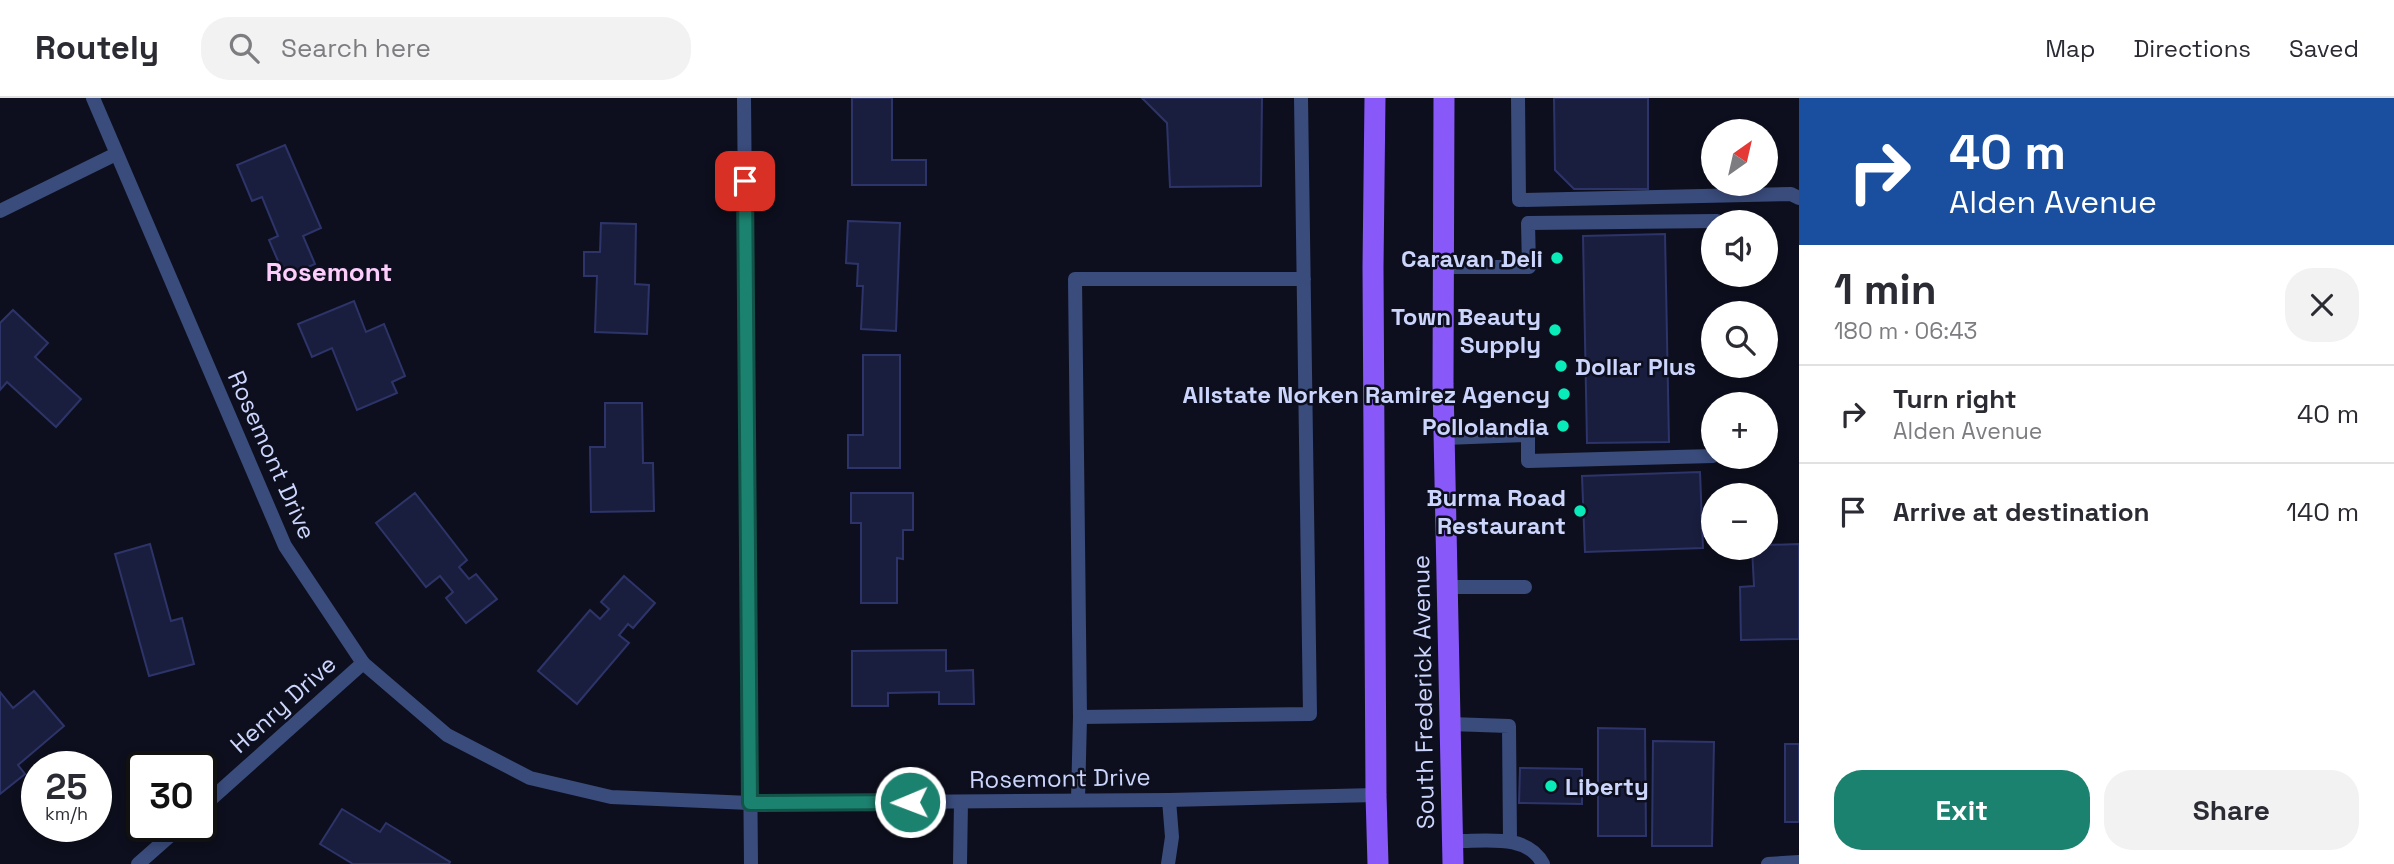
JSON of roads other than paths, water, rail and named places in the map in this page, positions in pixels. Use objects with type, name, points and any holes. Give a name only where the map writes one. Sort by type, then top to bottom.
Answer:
[{"type":"main road","name":"South Frederick Avenue","points":[[1375,98],[1373,280],[1378,864]]},
{"type":"main road","name":"South Frederick Avenue","points":[[1444,98],[1444,438],[1453,864]]},
{"type":"street","name":"Rosemont Drive","points":[[93,98],[285,546],[363,663],[447,735],[530,778],[611,797],[750,803],[1169,800],[1376,795]]},
{"type":"street","points":[[744,98],[751,864]]},
{"type":"street","points":[[1080,717],[1311,714],[1301,98]]},
{"type":"street","points":[[1518,98],[1519,200],[1791,194],[1799,198]]},
{"type":"street","points":[[0,211],[116,154]]},
{"type":"street","points":[[1442,267],[1529,267],[1528,223],[1701,221]]},
{"type":"street","points":[[1078,800],[1080,717],[1075,279],[1304,279]]},
{"type":"street","points":[[1444,438],[1528,435],[1528,461],[1701,456]]},
{"type":"street","points":[[1447,587],[1525,587]]},
{"type":"street","name":"Henry Drive","points":[[217,794],[363,663]]},
{"type":"street","points":[[1450,724],[1509,726],[1510,841]]},
{"type":"street","points":[[1168,864],[1172,837],[1169,800]]},
{"type":"street","points":[[960,864],[961,802]]},
{"type":"street","points":[[1452,841],[1510,841],[1527,846],[1539,855],[1544,864]]},
{"type":"street","points":[[138,864],[163,842]]},
{"type":"street","points":[[1768,864],[1799,862]]},
{"type":"place","name":"Caravan Deli","points":[[1557,258]]},
{"type":"place","name":"Town Beauty Supply","points":[[1555,330]]},
{"type":"place","name":"Dollar Plus","points":[[1561,366]]},
{"type":"place","name":"Allstate Norken Ramirez Agency","points":[[1564,394]]},
{"type":"place","name":"Pollolandia","points":[[1563,426]]},
{"type":"place","name":"Burma Road Restaurant","points":[[1580,511]]},
{"type":"place","name":"Liberty","points":[[1551,786]]},
{"type":"district","name":"Rosemont","points":[[329,272]]}]
